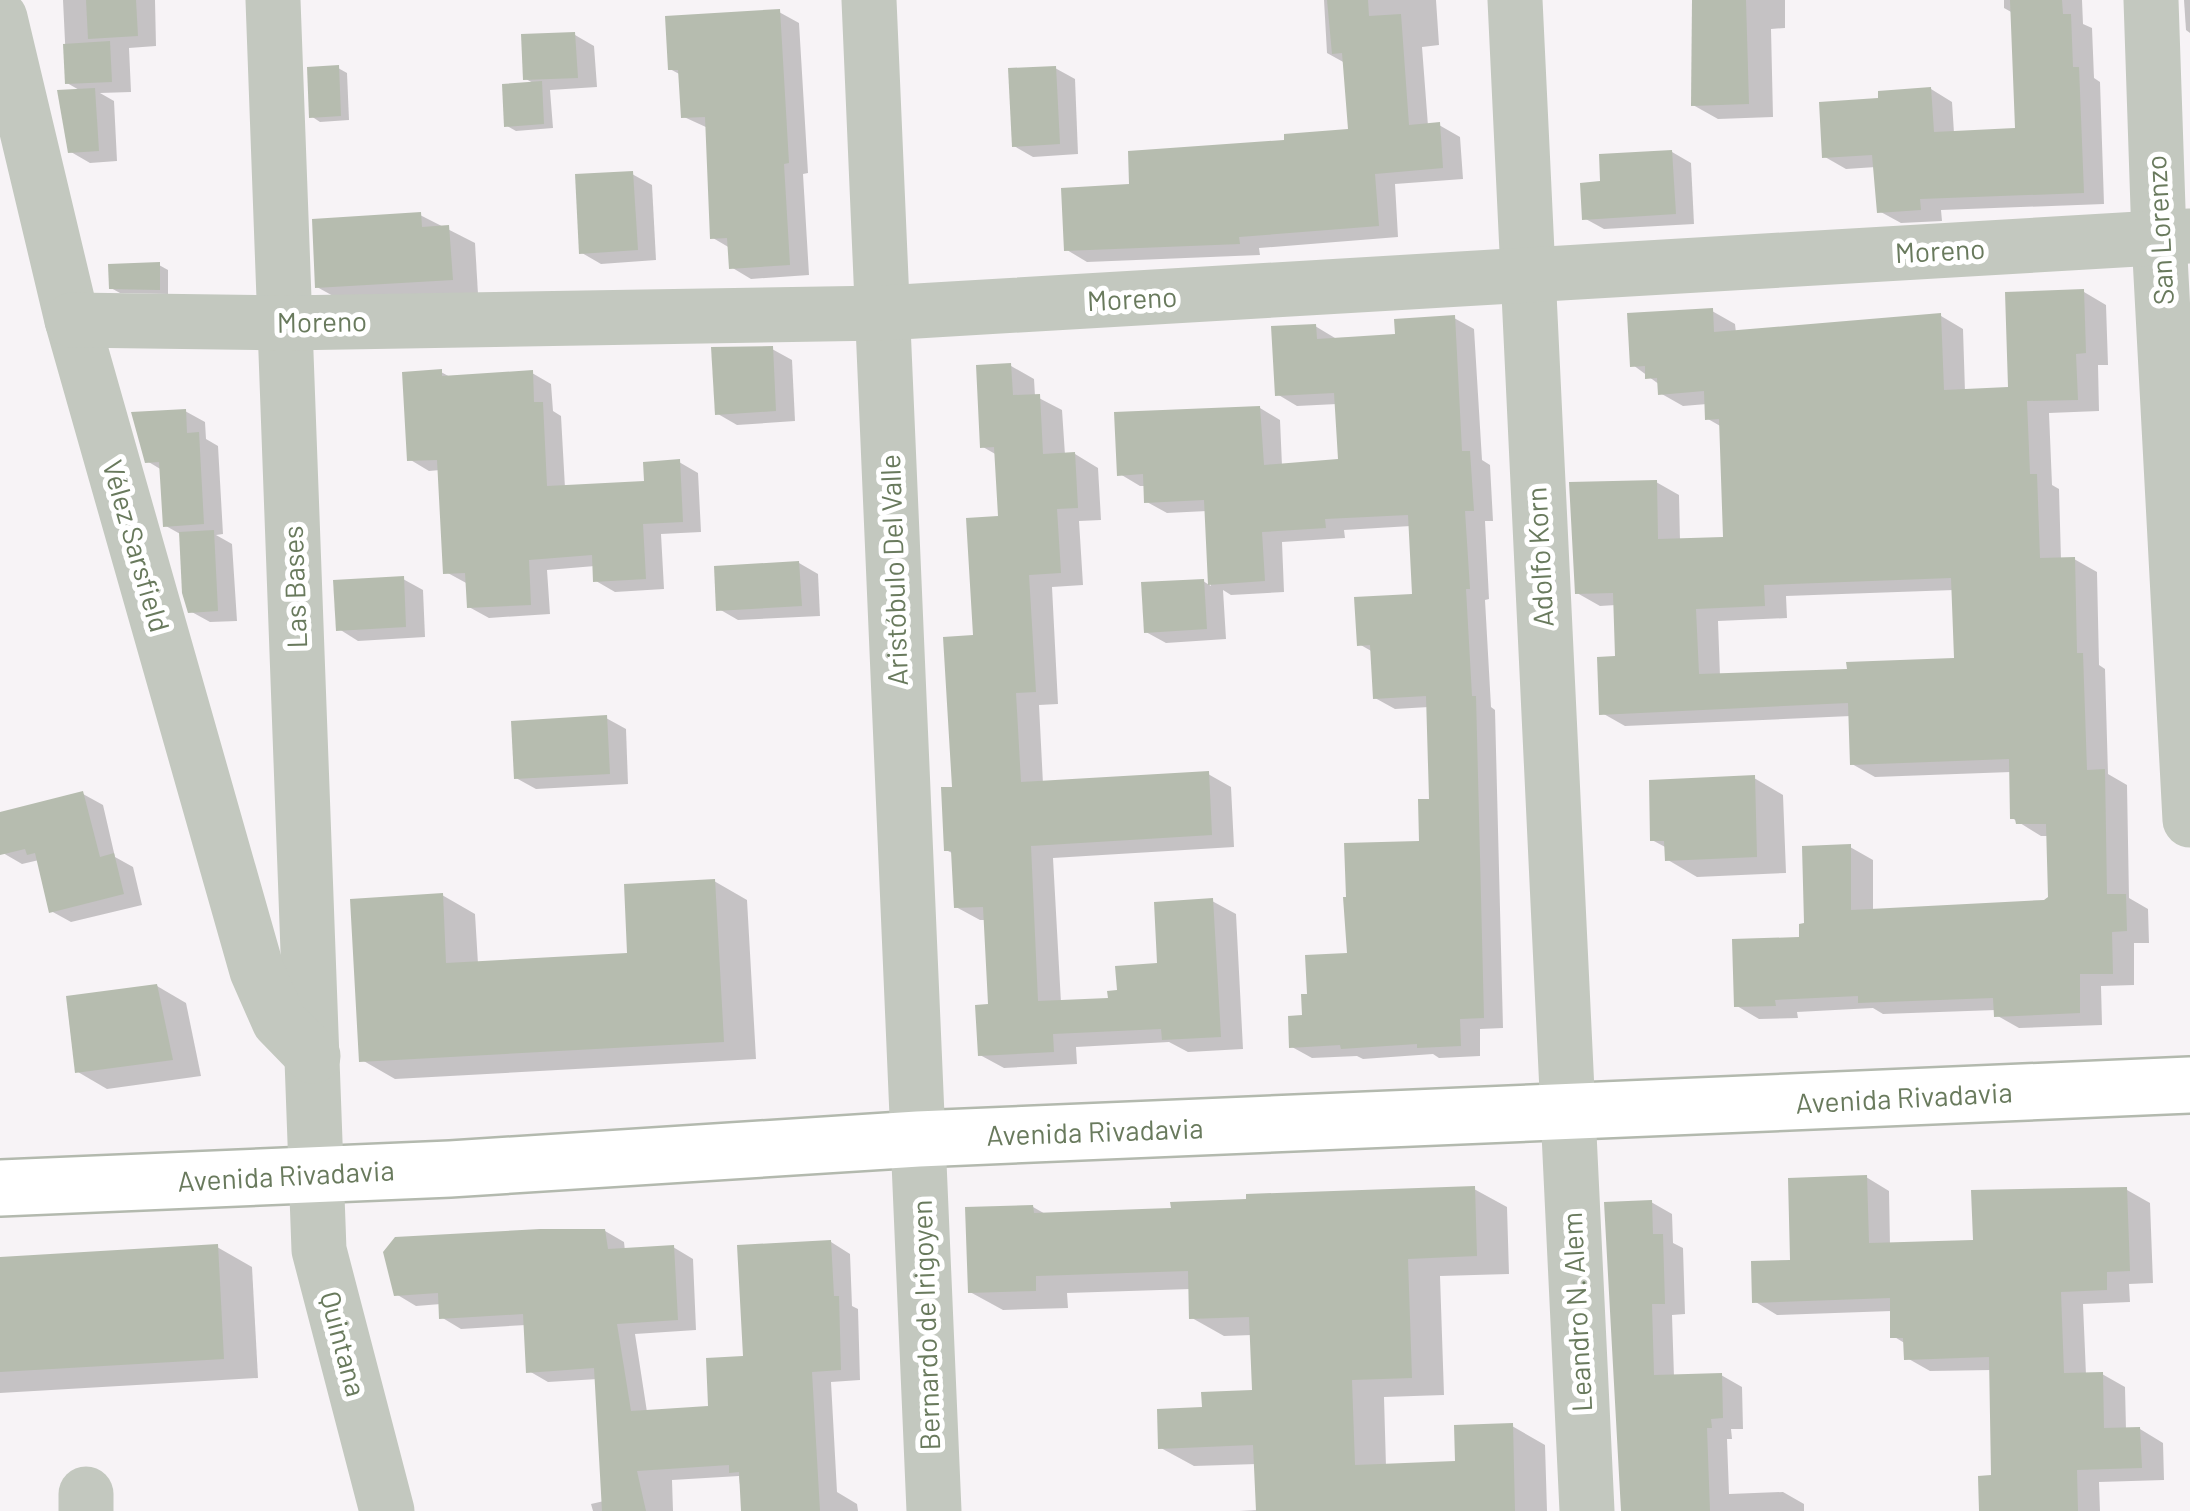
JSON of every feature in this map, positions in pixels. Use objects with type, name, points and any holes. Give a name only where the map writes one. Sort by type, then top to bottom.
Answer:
[{"type":"main road","name":"Avenida Rivadavia","points":[[0,1188],[918,1139],[2190,1085]]},
{"type":"street","name":"Las Bases","points":[[272,0],[318,1174]]},
{"type":"street","name":"Aristóbulo Del Valle","points":[[869,0],[918,1139]]},
{"type":"street","name":"Adolfo Korn","points":[[1515,0],[1567,1113]]},
{"type":"street","name":"San Lorenzo","points":[[2151,0],[2175,237],[2190,820]]},
{"type":"street","name":"Vélez Sarsfield","points":[[0,18],[72,320],[257,971],[279,1022],[312,1056]]},
{"type":"street","name":"Moreno","points":[[72,320],[285,323],[882,313],[2175,237]]},
{"type":"street","name":"Leandro N. Alem","points":[[1567,1113],[1587,1511]]},
{"type":"street","name":"Bernardo de Irigoyen","points":[[918,1139],[934,1511]]},
{"type":"street","name":"Quintana","points":[[318,1174],[319,1250],[387,1511]]},
{"type":"building","points":[[86,0],[136,0],[138,36],[88,39]]},
{"type":"building","points":[[1327,0],[1368,0],[1369,16],[1401,14],[1409,125],[1440,122],[1443,168],[1375,174],[1379,226],[1239,237],[1240,244],[1064,251],[1061,188],[1129,184],[1128,151],[1284,140],[1284,134],[1348,129],[1342,53],[1332,54]]},
{"type":"building","points":[[1692,0],[1746,0],[1749,104],[1691,106]]},
{"type":"building","points":[[2010,0],[2062,0],[2063,14],[2071,14],[2073,67],[2079,67],[2084,193],[1920,199],[1921,210],[1877,213],[1872,155],[1822,158],[1819,102],[1878,98],[1878,91],[1931,87],[1934,132],[2015,128]]},
{"type":"building","points":[[780,9],[790,265],[729,269],[727,238],[710,239],[705,117],[681,118],[678,70],[668,70],[665,16]]},
{"type":"building","points":[[575,32],[578,78],[523,80],[521,34]]},
{"type":"building","points":[[110,41],[112,82],[65,84],[63,44]]},
{"type":"building","points":[[339,65],[341,116],[309,118],[307,67]]},
{"type":"building","points":[[1056,66],[1060,144],[1012,147],[1008,68]]},
{"type":"building","points":[[542,81],[544,124],[504,127],[502,84]]},
{"type":"building","points":[[95,88],[99,151],[68,153],[57,90]]},
{"type":"building","points":[[1672,150],[1676,214],[1582,220],[1580,183],[1600,181],[1599,154]]},
{"type":"building","points":[[633,171],[638,250],[579,254],[575,174]]},
{"type":"building","points":[[421,212],[422,227],[449,225],[453,280],[315,288],[312,219]]},
{"type":"building","points":[[160,262],[160,290],[109,289],[108,264]]},
{"type":"building","points":[[2084,289],[2086,353],[2076,354],[2078,400],[2027,401],[2030,474],[2037,474],[2040,558],[2075,557],[2077,653],[2083,653],[2087,770],[2105,769],[2107,894],[2126,894],[2127,931],[2112,932],[2113,974],[2080,974],[2080,1013],[1994,1017],[1993,998],[1858,1003],[1858,996],[1775,1000],[1776,1006],[1734,1007],[1732,939],[1799,937],[1799,924],[1804,923],[1802,846],[1851,844],[1851,910],[2044,900],[2048,897],[2046,824],[2016,824],[2015,819],[2010,819],[2009,759],[1850,765],[1848,703],[1599,715],[1597,657],[1615,656],[1613,593],[1575,594],[1569,482],[1657,480],[1658,539],[1723,537],[1719,419],[1705,420],[1704,391],[1658,395],[1657,378],[1645,379],[1645,366],[1630,367],[1627,313],[1713,308],[1714,332],[1941,313],[1944,390],[2008,387],[2005,292]],"holes":[[[1951,578],[1954,658],[1846,662],[1847,669],[1699,674],[1696,609],[1765,606],[1764,585]]]},
{"type":"building","points":[[1455,315],[1462,451],[1470,451],[1474,511],[1465,511],[1470,589],[1466,589],[1472,696],[1476,696],[1484,1018],[1460,1019],[1461,1046],[1289,1048],[1288,1016],[1302,1015],[1301,994],[1307,994],[1305,955],[1347,953],[1344,843],[1419,841],[1418,799],[1429,799],[1426,696],[1373,699],[1370,645],[1357,646],[1354,597],[1412,594],[1408,515],[1325,519],[1326,528],[1262,532],[1265,581],[1208,585],[1204,500],[1144,503],[1143,474],[1117,476],[1114,412],[1260,406],[1264,465],[1338,459],[1334,393],[1275,396],[1271,326],[1316,324],[1317,339],[1395,334],[1394,319]]},
{"type":"building","points":[[773,346],[776,411],[715,415],[711,347]]},
{"type":"building","points":[[1011,363],[1013,395],[1040,394],[1043,454],[1075,452],[1078,508],[1057,509],[1061,573],[1029,575],[1036,692],[1016,693],[1021,782],[1209,771],[1212,835],[1031,846],[1038,1001],[1108,998],[1107,991],[1117,990],[1115,966],[1157,963],[1154,902],[1213,898],[1221,1037],[1162,1040],[1161,1029],[1053,1034],[1054,1052],[978,1056],[975,1005],[988,1004],[983,907],[954,908],[951,851],[944,851],[941,787],[952,787],[943,637],[973,635],[966,518],[998,516],[994,447],[980,448],[976,365]]},
{"type":"building","points":[[442,369],[442,376],[533,370],[534,402],[543,402],[547,486],[644,481],[643,462],[680,459],[683,522],[643,524],[646,579],[593,582],[592,555],[529,560],[531,605],[467,608],[465,573],[443,574],[437,460],[407,461],[402,372]]},
{"type":"building","points":[[186,409],[187,433],[199,432],[204,524],[163,527],[159,462],[145,463],[131,412]]},
{"type":"building","points":[[214,530],[218,611],[188,613],[182,593],[179,532]]},
{"type":"building","points":[[799,561],[802,606],[716,611],[714,566]]},
{"type":"building","points":[[404,576],[406,627],[336,631],[333,580]]},
{"type":"building","points":[[1204,579],[1207,629],[1144,633],[1141,582]]},
{"type":"building","points":[[607,715],[610,774],[514,779],[511,721]]},
{"type":"building","points":[[1755,775],[1757,857],[1665,861],[1664,841],[1650,841],[1649,780]]},
{"type":"building","points":[[83,791],[100,857],[114,853],[124,894],[49,913],[35,853],[27,855],[25,849],[0,855],[0,812]]},
{"type":"building","points":[[715,879],[724,1042],[359,1062],[350,899],[443,893],[446,963],[627,953],[624,884]]},
{"type":"building","points":[[157,984],[173,1060],[75,1073],[66,996]]},
{"type":"building","points":[[1867,1175],[1869,1243],[1973,1240],[1971,1190],[2127,1187],[2130,1271],[2107,1272],[2107,1290],[2061,1292],[2064,1373],[2103,1372],[2104,1428],[2140,1427],[2142,1468],[2077,1470],[2078,1511],[1979,1511],[1978,1476],[1991,1475],[1989,1357],[1904,1360],[1903,1338],[1890,1338],[1890,1298],[1752,1303],[1751,1261],[1790,1260],[1788,1178]]},
{"type":"building","points":[[1475,1186],[1477,1256],[1408,1259],[1412,1378],[1352,1380],[1355,1465],[1455,1461],[1454,1425],[1513,1423],[1515,1511],[1256,1511],[1253,1445],[1158,1449],[1157,1409],[1202,1407],[1201,1392],[1252,1390],[1249,1317],[1189,1319],[1188,1271],[1036,1276],[1036,1291],[968,1293],[965,1207],[1033,1205],[1034,1213],[1171,1208],[1170,1202],[1246,1199],[1246,1194]]},
{"type":"building","points":[[1652,1200],[1653,1234],[1663,1234],[1665,1304],[1652,1304],[1654,1375],[1722,1373],[1723,1418],[1711,1419],[1712,1428],[1707,1428],[1710,1511],[1621,1511],[1604,1202]]},
{"type":"building","points":[[605,1229],[608,1249],[674,1245],[678,1320],[617,1324],[631,1411],[708,1406],[706,1358],[743,1356],[737,1245],[831,1240],[834,1296],[839,1296],[841,1370],[812,1372],[820,1511],[741,1511],[739,1472],[729,1473],[729,1465],[637,1471],[646,1511],[602,1511],[594,1368],[526,1373],[523,1314],[439,1319],[438,1293],[394,1296],[383,1252],[395,1237]]},
{"type":"building","points":[[218,1244],[224,1359],[0,1372],[0,1257]]}]
